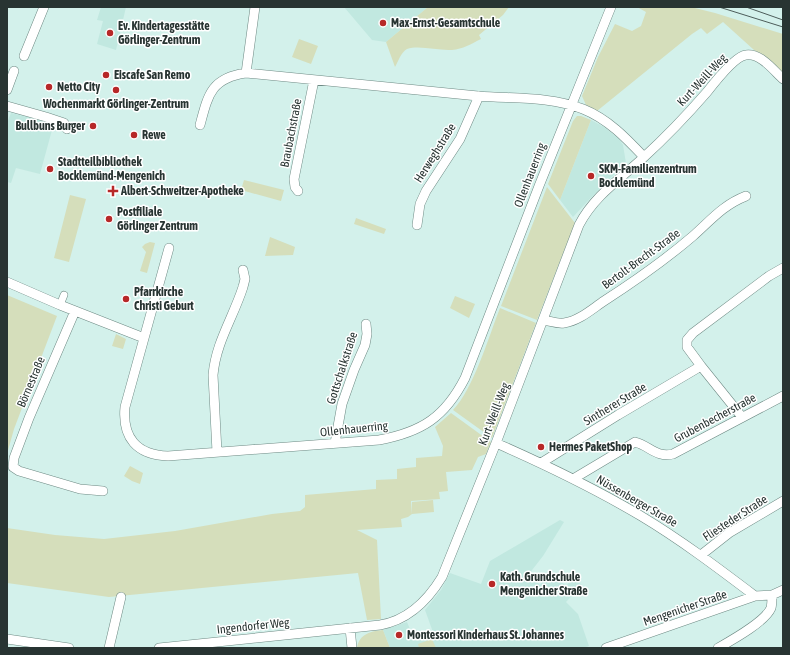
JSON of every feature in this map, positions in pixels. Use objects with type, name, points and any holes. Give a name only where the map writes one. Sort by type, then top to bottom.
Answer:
[{"type":"street","points":[[24,56],[44,7]]},
{"type":"street","points":[[246,73],[255,7]]},
{"type":"street","name":"Ollenhauerring","points":[[170,248],[125,407],[125,425],[128,435],[139,448],[157,456],[379,440],[414,431],[434,419],[452,400],[465,378],[571,105],[611,7]]},
{"type":"street","name":"Kurt-Weill-Weg","points":[[350,628],[385,624],[400,619],[416,610],[431,594],[442,577],[496,443],[579,226],[596,199],[644,157],[694,106],[720,76],[741,56],[754,55],[760,58],[783,79]]},
{"type":"street","points":[[7,90],[14,71]]},
{"type":"street","points":[[200,125],[210,92],[224,79],[235,74],[246,73],[479,96],[556,101],[571,105],[608,122],[644,157]]},
{"type":"street","name":"Braubachstraße","points":[[298,191],[295,187],[294,179],[314,80]]},
{"type":"street","name":"Herweghstraße","points":[[417,225],[420,204],[426,190],[453,151],[468,123],[479,96]]},
{"type":"street","points":[[7,106],[64,123],[68,129]]},
{"type":"street","name":"Bertolt-Brecht-Straße","points":[[543,320],[564,323],[575,320],[589,312],[661,261],[692,236],[721,209],[735,200],[746,196]]},
{"type":"street","points":[[742,417],[687,347],[687,340],[693,333],[769,276],[783,268]]},
{"type":"street","points":[[217,452],[213,375],[214,364],[217,350],[243,287],[243,270]]},
{"type":"street","points":[[7,282],[60,305],[144,338]]},
{"type":"street","points":[[60,305],[64,295]]},
{"type":"street","name":"Börnestraße","points":[[75,311],[28,418],[14,458],[13,467],[19,471],[80,489],[103,491]]},
{"type":"street","name":"Gottschalkstraße","points":[[335,443],[342,404],[365,345],[367,334],[366,324]]},
{"type":"street","name":"Sintherer Straße","points":[[541,463],[701,366]]},
{"type":"street","name":"Grubenbecherstraße","points":[[573,479],[635,442],[660,455],[665,456],[673,454],[783,396]]},
{"type":"street","name":"Nüssenberger Straße","points":[[496,443],[573,479],[641,516],[701,555],[755,596]]},
{"type":"street","name":"Fliesteder Straße","points":[[701,555],[729,533],[783,501]]},
{"type":"street","points":[[718,648],[751,628],[768,613],[772,607],[772,595],[783,590]]},
{"type":"street","name":"Mengenicher Straße","points":[[606,648],[755,596],[772,595]]},
{"type":"street","points":[[109,648],[121,597]]},
{"type":"street","points":[[350,628],[352,648]]},
{"type":"street","name":"Ingendorfer Weg","points":[[159,648],[350,628]]},
{"type":"street","points":[[7,639],[69,648]]},
{"type":"shaded area","name":"Ev. Kindertagesstätte Görlinger-Zentrum","points":[[101,7],[126,7],[116,50],[97,44],[103,21],[97,20]]},
{"type":"shaded area","name":"Max-Ernst-Gesamtschule","points":[[344,7],[428,7],[386,42],[372,40]]},
{"type":"shaded area","points":[[428,7],[509,7],[503,15],[479,35],[481,39],[452,50],[418,48],[407,49],[401,55],[395,67],[386,42]]},
{"type":"shaded area","points":[[637,7],[691,7],[783,34],[783,76],[723,22],[707,34],[701,28],[692,34],[597,111],[586,105],[582,96],[598,57],[615,24],[632,31],[641,26],[646,12]]},
{"type":"shaded area","points":[[299,39],[318,46],[311,64],[292,57]]},
{"type":"shaded area","points":[[11,113],[40,120],[52,130],[40,174],[16,168],[11,183],[7,182],[7,123]]},
{"type":"shaded area","points":[[577,116],[591,120],[560,200],[548,184],[573,121]]},
{"type":"shaded area","name":"SKM-Familienzentrum Bocklemünd","points":[[591,120],[604,127],[619,139],[623,145],[626,163],[573,217],[560,200]]},
{"type":"shaded area","points":[[244,180],[284,190],[281,201],[241,190]]},
{"type":"shaded area","points":[[547,187],[575,223],[537,320],[501,306]]},
{"type":"shaded area","points":[[70,195],[86,199],[69,262],[54,258]]},
{"type":"shaded area","points":[[356,218],[386,229],[384,234],[354,224]]},
{"type":"shaded area","points":[[270,237],[295,247],[293,255],[265,256]]},
{"type":"shaded area","points":[[150,242],[155,243],[147,273],[140,271],[146,252],[142,247]]},
{"type":"shaded area","points":[[7,295],[57,316],[14,429],[7,454]]},
{"type":"shaded area","points":[[455,296],[475,304],[469,318],[450,308]]},
{"type":"shaded area","points":[[500,308],[536,323],[492,438],[453,410],[467,390],[474,376]]},
{"type":"shaded area","points":[[116,334],[126,339],[123,349],[112,346]]},
{"type":"shaded area","points":[[451,413],[491,442],[486,454],[478,457],[472,470],[446,472],[448,491],[439,492],[440,499],[411,501],[412,514],[401,519],[402,527],[357,530],[377,540],[381,619],[367,620],[358,573],[109,597],[7,583],[7,528],[55,535],[104,539],[175,531],[272,514],[300,511],[305,507],[305,495],[376,489],[376,480],[397,479],[397,469],[416,467],[416,458],[442,456],[443,446],[435,427]]},
{"type":"shaded area","points":[[130,466],[143,473],[140,484],[124,476]]},
{"type":"shaded area","points":[[433,500],[434,512],[412,514],[412,502]]},
{"type":"shaded area","name":"Kath. Grundschule Mengenicher Straße","points":[[560,520],[564,522],[543,556],[529,574],[540,585],[544,580],[548,583],[555,576],[566,586],[573,578],[582,585],[566,602],[578,614],[589,646],[583,648],[390,648],[383,630],[407,622],[415,641],[434,635],[425,610],[441,590],[450,573],[481,584],[490,561]]},
{"type":"shaded area","points":[[383,630],[390,648],[357,648],[360,639],[363,636],[374,631]]},
{"type":"shaded area","points":[[432,639],[436,648],[419,648],[418,644]]},
{"type":"tram line","points":[[719,7],[783,27]]},
{"type":"tram line","points":[[746,7],[783,20]]},
{"type":"place","name":"Max-Ernst-Gesamtschule","points":[[383,23]]},
{"type":"place","name":"Ev. Kindertagesstätte Görlinger-Zentrum","points":[[110,33]]},
{"type":"place","name":"Eiscafe San Remo","points":[[106,75]]},
{"type":"place","name":"Netto City","points":[[49,87]]},
{"type":"place","name":"Wochenmarkt Görlinger-Zentrum","points":[[116,90]]},
{"type":"place","name":"Bullbuns Burger","points":[[93,126]]},
{"type":"place","name":"Rewe","points":[[134,135]]},
{"type":"place","name":"Stadtteilbibliothek Bocklemünd-Mengenich","points":[[50,169]]},
{"type":"place","name":"SKM-Familienzentrum Bocklemünd","points":[[591,176]]},
{"type":"place","name":"Albert-Schweitzer-Apotheke","points":[[113,191]]},
{"type":"place","name":"Postfiliale Görlinger Zentrum","points":[[109,219]]},
{"type":"place","name":"Pfarrkirche Christi Geburt","points":[[126,299]]},
{"type":"place","name":"Hermes PaketShop","points":[[541,447]]},
{"type":"place","name":"Kath. Grundschule Mengenicher Straße","points":[[492,584]]},
{"type":"place","name":"Montessori Kinderhaus St. Johannes","points":[[399,635]]}]
